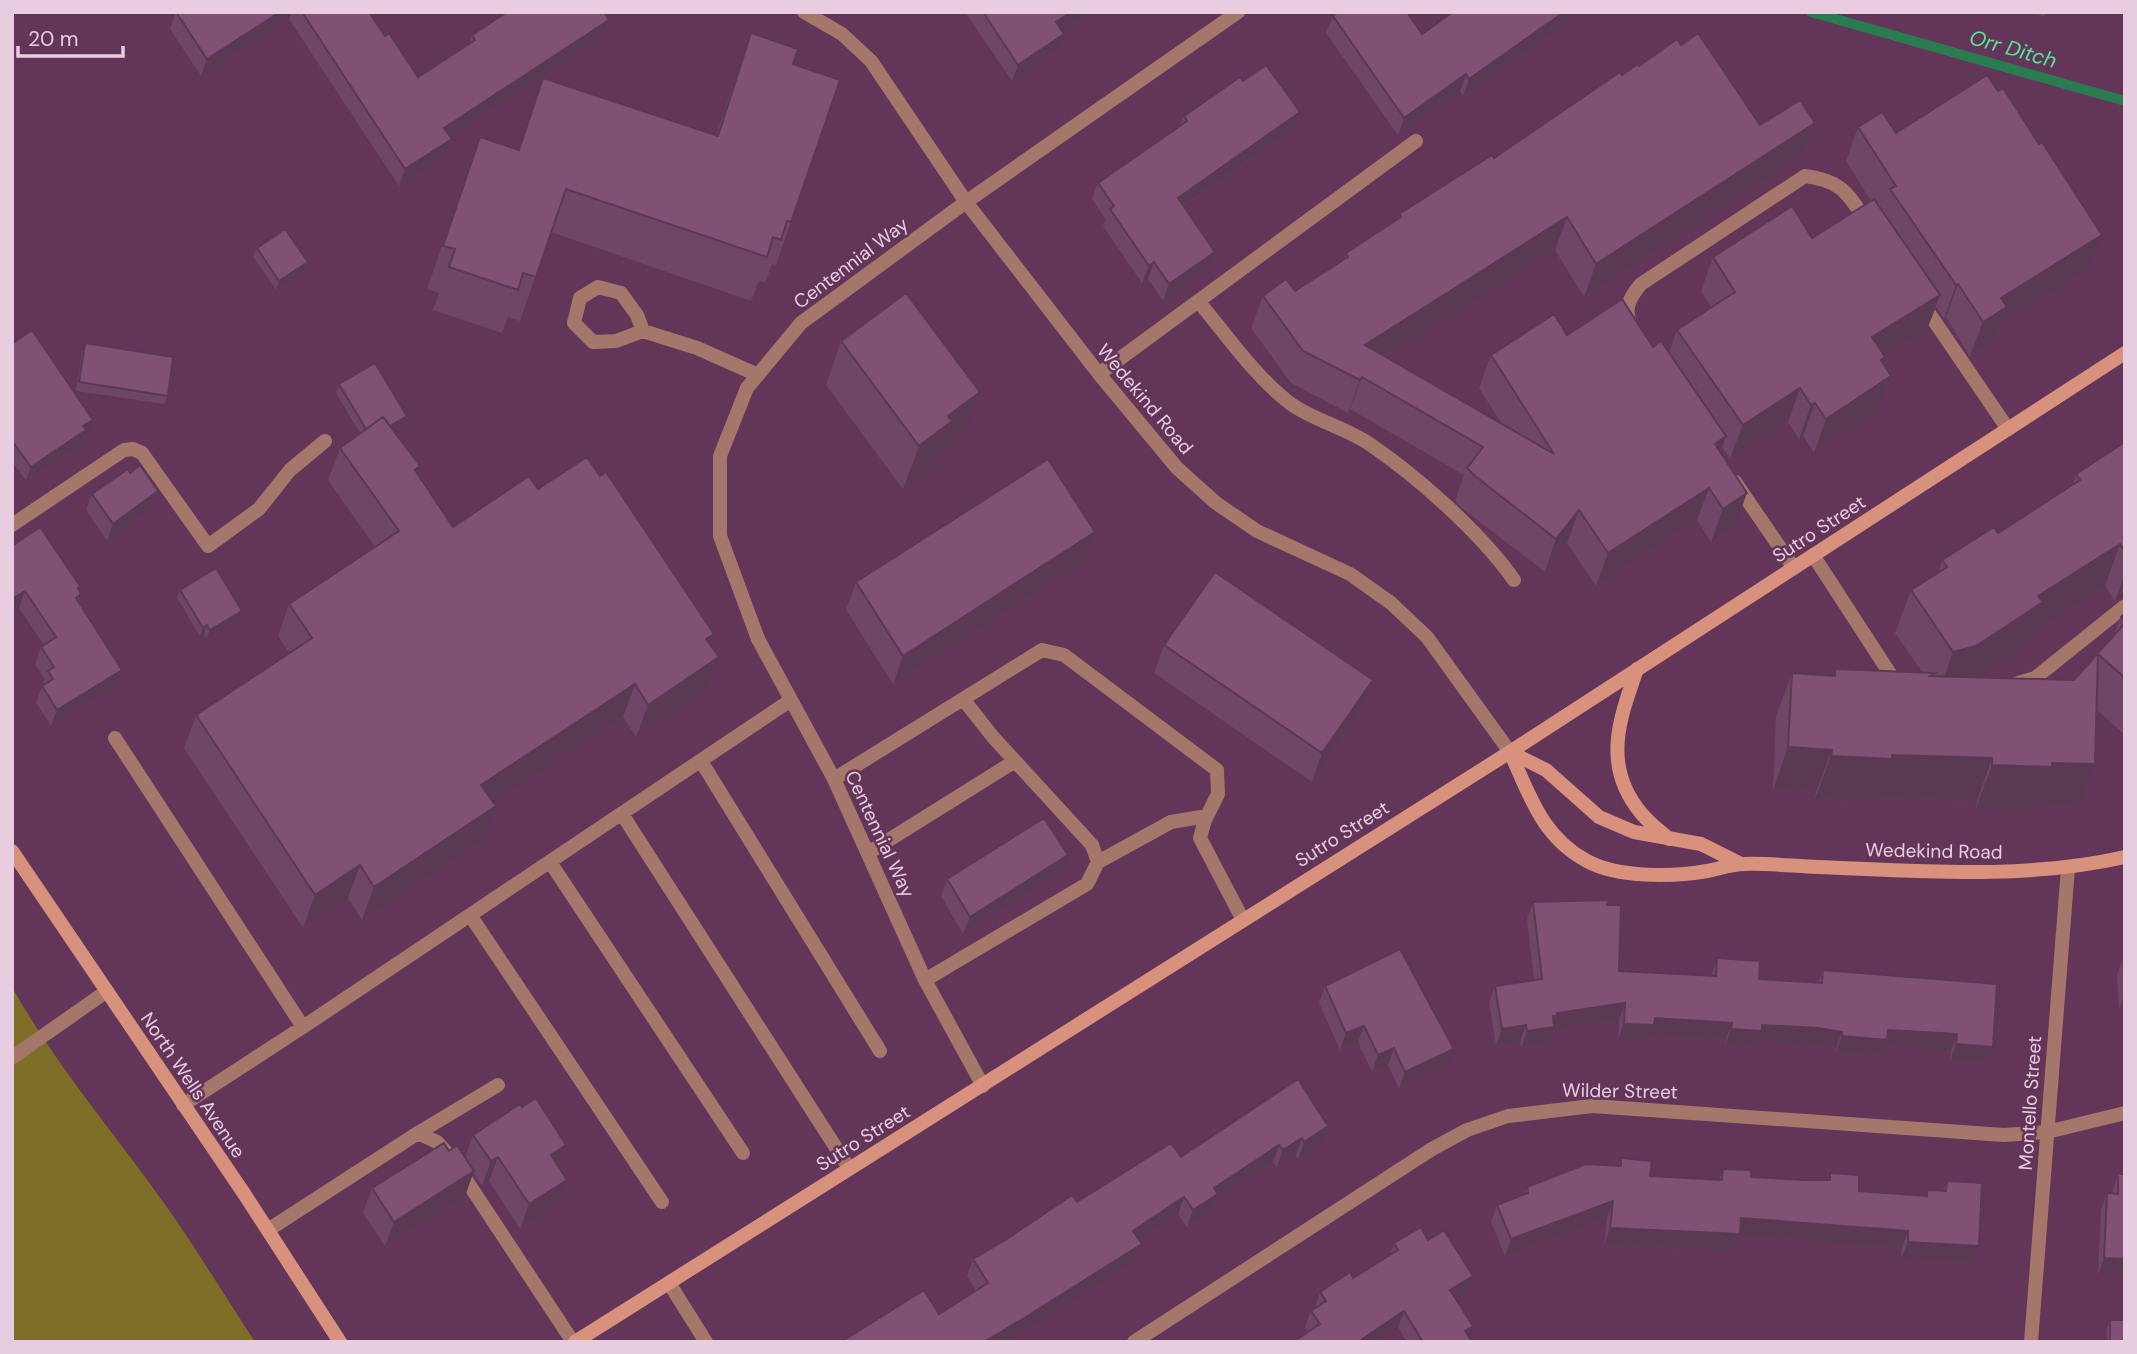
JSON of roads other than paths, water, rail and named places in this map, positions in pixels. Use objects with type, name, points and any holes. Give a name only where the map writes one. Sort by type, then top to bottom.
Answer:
[{"type":"main road","name":"Sutro Street","points":[[574,1342],[1510,752],[2125,353]]},
{"type":"main road","points":[[1637,670],[1621,716],[1616,749],[1621,780],[1641,813],[1670,840]]},
{"type":"main road","name":"Wedekind Road","points":[[1510,752],[1546,770],[1600,817],[1634,832],[1701,844],[1741,864]]},
{"type":"main road","name":"Wedekind Road","points":[[1510,752],[1541,820],[1561,845],[1590,863],[1630,873],[1678,876],[1741,864],[1965,873],[2068,868],[2125,857]]},
{"type":"main road","name":"North Wells Avenue","points":[[12,851],[268,1230],[340,1342]]},
{"type":"street","name":"Wedekind Road","points":[[804,12],[842,34],[872,61],[965,202],[1098,374],[1177,468],[1216,503],[1257,531],[1350,574],[1391,603],[1427,638],[1510,752]]},
{"type":"street","name":"Centennial Way","points":[[983,1086],[925,980],[834,779],[758,639],[720,536],[720,456],[747,388],[801,323],[965,202],[1238,12]]},
{"type":"street","points":[[1098,374],[1416,141]]},
{"type":"street","points":[[1638,341],[1627,317],[1628,299],[1641,284],[1805,176],[1826,179],[1841,186],[1875,234]]},
{"type":"street","points":[[643,331],[637,316],[621,293],[598,287],[580,298],[574,323],[593,342],[616,341],[643,331],[697,348],[758,374]]},
{"type":"street","points":[[1914,291],[2008,429]]},
{"type":"street","points":[[1198,301],[1255,369],[1291,404],[1370,444],[1449,508],[1503,564],[1514,580]]},
{"type":"street","points":[[12,525],[124,450],[133,449],[142,453],[208,546],[259,509],[290,470],[324,441]]},
{"type":"street","points":[[1724,466],[1794,568]]},
{"type":"street","points":[[1813,555],[1894,682],[1912,699]]},
{"type":"street","points":[[1998,688],[2035,678],[2125,606]]},
{"type":"street","points":[[834,779],[1042,650],[1064,655],[1217,770],[1218,794],[1200,838],[1243,919]]},
{"type":"street","points":[[962,699],[1092,845],[1098,862]]},
{"type":"street","points":[[183,1105],[791,700]]},
{"type":"street","points":[[115,738],[303,1027]]},
{"type":"street","points":[[701,761],[880,1051]]},
{"type":"street","points":[[868,853],[1015,761]]},
{"type":"street","points":[[622,814],[849,1168]]},
{"type":"street","points":[[925,980],[1087,884],[1098,862],[1171,822],[1207,816]]},
{"type":"street","points":[[550,862],[743,1153]]},
{"type":"street","name":"Montello Street","points":[[2031,1342],[2068,868]]},
{"type":"street","points":[[470,915],[662,1202]]},
{"type":"street","points":[[13,1057],[107,992]]},
{"type":"street","points":[[268,1230],[498,1085]]},
{"type":"street","name":"Wilder Street","points":[[1134,1342],[1432,1149],[1467,1130],[1508,1116],[1592,1106],[2004,1135],[2047,1132],[2125,1114]]},
{"type":"street","points":[[418,1133],[437,1142],[453,1160],[574,1342]]},
{"type":"street","points":[[669,1283],[706,1342]]},
{"type":"waterway","name":"Orr Ditch","points":[[1811,12],[2125,101]]}]
